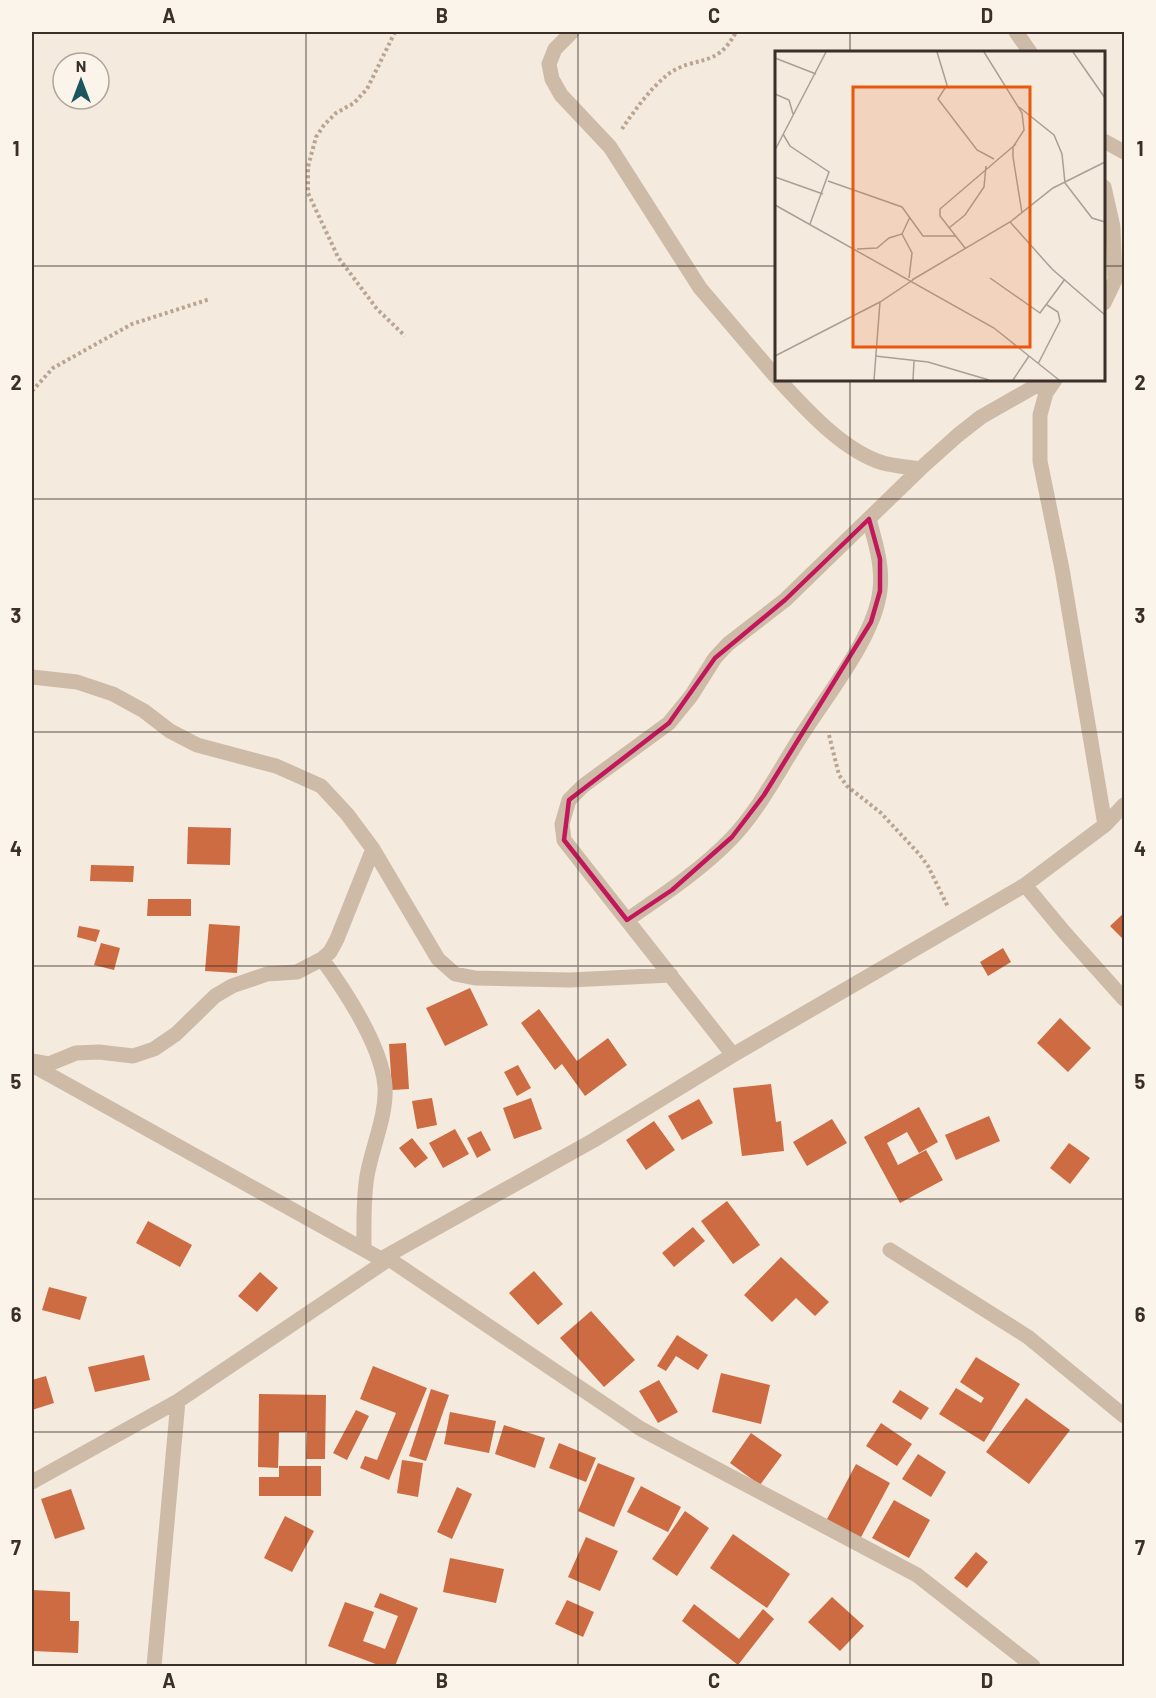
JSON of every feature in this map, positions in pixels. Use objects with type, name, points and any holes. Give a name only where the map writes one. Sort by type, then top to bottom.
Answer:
[{"type":"street","points":[[572,32],[555,50],[549,64],[552,80],[561,95],[610,147],[700,288],[775,375]]},
{"type":"street","points":[[1016,32],[1029,51]]},
{"type":"street","points":[[1105,142],[1125,152]]},
{"type":"street","points":[[1105,191],[1113,227],[1115,280],[1105,301]]},
{"type":"street","points":[[781,381],[807,410],[857,451],[883,462],[920,469]]},
{"type":"street","points":[[733,1055],[564,840],[562,824],[569,800],[583,786],[669,723],[691,696],[715,658],[728,644],[785,600],[920,469],[981,417],[1044,381]]},
{"type":"street","points":[[1054,381],[1046,393],[1040,415],[1040,460],[1062,569],[1105,825]]},
{"type":"street","points":[[627,920],[679,884],[732,837],[764,795],[854,654],[871,622],[880,591],[880,559],[869,519]]},
{"type":"street","points":[[32,677],[77,682],[113,694],[144,711],[170,731],[197,745],[276,766],[321,786],[347,814],[373,849],[438,959],[454,974],[475,978],[570,980],[671,975]]},
{"type":"street","points":[[32,1482],[178,1401],[385,1259],[594,1140],[872,972],[1025,885],[1105,825],[1125,805]]},
{"type":"street","points":[[32,1063],[49,1064],[76,1053],[99,1052],[133,1056],[154,1049],[176,1034],[215,996],[232,986],[267,974],[297,972],[322,959],[330,952],[337,939],[373,849]]},
{"type":"street","points":[[1025,885],[1125,999]]},
{"type":"street","points":[[322,959],[344,991],[369,1037],[385,1085],[384,1102],[367,1176],[364,1202],[364,1249]]},
{"type":"street","points":[[32,1063],[385,1259],[641,1429],[917,1575],[1033,1666]]},
{"type":"street","points":[[890,1250],[1028,1337],[1125,1416]]},
{"type":"street","points":[[154,1666],[178,1401]]},
{"type":"path","points":[[395,32],[367,89],[354,103],[336,113],[316,137],[308,167],[308,193],[338,257],[377,309],[405,336]]},
{"type":"path","points":[[610,147],[639,106],[668,75],[722,52],[736,32]]},
{"type":"path","points":[[32,391],[53,368],[132,324],[210,299]]},
{"type":"path","points":[[823,702],[838,775],[847,786],[881,813],[920,855],[934,877],[956,926]]},
{"type":"highlighted area","points":[[869,519],[880,559],[880,591],[871,622],[764,795],[732,837],[672,890],[627,920],[564,840],[569,800],[669,723],[715,658],[785,600]]},
{"type":"building","points":[[188,827],[231,828],[230,865],[187,864]]},
{"type":"building","points":[[91,865],[134,866],[133,882],[90,881]]},
{"type":"building","points":[[148,899],[191,899],[191,916],[147,916]]},
{"type":"building","points":[[1124,913],[1124,940],[1110,926]]},
{"type":"building","points":[[209,924],[240,926],[237,973],[205,971]]},
{"type":"building","points":[[79,926],[100,930],[96,942],[77,937]]},
{"type":"building","points":[[101,943],[120,948],[114,970],[94,965]]},
{"type":"building","points":[[1003,948],[1011,962],[988,976],[980,962]]},
{"type":"building","points":[[470,988],[488,1025],[445,1046],[426,1008]]},
{"type":"building","points":[[539,1009],[577,1061],[608,1038],[627,1065],[585,1096],[562,1064],[555,1070],[521,1023]]},
{"type":"building","points":[[1060,1018],[1091,1048],[1068,1072],[1037,1043]]},
{"type":"building","points":[[406,1043],[409,1089],[392,1090],[389,1044]]},
{"type":"building","points":[[518,1065],[531,1088],[517,1096],[504,1072]]},
{"type":"building","points":[[771,1084],[776,1122],[781,1121],[784,1151],[742,1156],[733,1088]]},
{"type":"building","points":[[432,1098],[437,1125],[417,1129],[412,1101]]},
{"type":"building","points":[[531,1098],[542,1129],[514,1139],[503,1108]]},
{"type":"building","points":[[699,1099],[713,1123],[682,1140],[668,1116]]},
{"type":"building","points":[[919,1107],[938,1142],[919,1153],[907,1132],[887,1143],[898,1165],[926,1150],[943,1180],[900,1203],[864,1137]]},
{"type":"building","points":[[989,1116],[1000,1141],[956,1160],[945,1135]]},
{"type":"building","points":[[832,1119],[847,1143],[807,1166],[793,1142]]},
{"type":"building","points":[[654,1121],[675,1150],[646,1170],[626,1140]]},
{"type":"building","points":[[455,1129],[469,1154],[443,1168],[429,1143]]},
{"type":"building","points":[[481,1131],[491,1150],[477,1158],[467,1138]]},
{"type":"building","points":[[412,1138],[428,1158],[415,1168],[399,1148]]},
{"type":"building","points":[[1069,1143],[1090,1158],[1070,1184],[1050,1168]]},
{"type":"building","points":[[727,1201],[760,1245],[733,1264],[701,1221]]},
{"type":"building","points":[[148,1221],[192,1245],[180,1267],[136,1243]]},
{"type":"building","points":[[693,1227],[705,1241],[674,1267],[662,1253]]},
{"type":"building","points":[[781,1257],[829,1302],[815,1316],[796,1298],[772,1322],[744,1295]]},
{"type":"building","points":[[534,1271],[563,1304],[538,1325],[509,1293]]},
{"type":"building","points":[[260,1272],[278,1288],[257,1312],[238,1296]]},
{"type":"building","points":[[49,1287],[87,1297],[80,1320],[42,1310]]},
{"type":"building","points":[[591,1311],[635,1360],[604,1387],[560,1338]]},
{"type":"building","points":[[677,1335],[708,1355],[698,1370],[676,1356],[666,1371],[657,1366]]},
{"type":"building","points":[[144,1355],[150,1380],[95,1392],[88,1367]]},
{"type":"building","points":[[976,1357],[1020,1384],[984,1442],[939,1414],[956,1388],[981,1403],[984,1398],[960,1382]]},
{"type":"building","points":[[373,1366],[427,1388],[389,1480],[360,1468],[365,1456],[377,1460],[396,1413],[360,1399]]},
{"type":"building","points":[[721,1373],[770,1385],[761,1424],[712,1412]]},
{"type":"building","points":[[46,1376],[54,1403],[32,1410],[32,1380]]},
{"type":"building","points":[[659,1380],[678,1412],[658,1423],[639,1391]]},
{"type":"building","points":[[431,1389],[449,1395],[426,1461],[409,1456]]},
{"type":"building","points":[[900,1390],[929,1408],[921,1420],[892,1402]]},
{"type":"building","points":[[259,1394],[326,1395],[325,1459],[306,1459],[307,1432],[279,1432],[278,1468],[258,1467]]},
{"type":"building","points":[[1026,1398],[1070,1430],[1029,1484],[986,1452]]},
{"type":"building","points":[[356,1410],[369,1416],[347,1460],[333,1453]]},
{"type":"building","points":[[450,1412],[496,1421],[489,1453],[444,1444]]},
{"type":"building","points":[[881,1423],[912,1444],[897,1466],[866,1446]]},
{"type":"building","points":[[504,1425],[545,1438],[535,1468],[495,1454]]},
{"type":"building","points":[[751,1433],[782,1455],[760,1485],[730,1463]]},
{"type":"building","points":[[559,1443],[596,1458],[586,1482],[549,1468]]},
{"type":"building","points":[[918,1454],[946,1472],[931,1497],[902,1479]]},
{"type":"building","points":[[402,1460],[423,1463],[418,1497],[397,1493]]},
{"type":"building","points":[[598,1463],[635,1478],[614,1527],[578,1511]]},
{"type":"building","points":[[856,1464],[890,1483],[860,1539],[826,1521]]},
{"type":"building","points":[[279,1466],[321,1466],[321,1496],[259,1496],[259,1477],[279,1477]]},
{"type":"building","points":[[641,1486],[681,1507],[668,1532],[627,1512]]},
{"type":"building","points":[[457,1487],[472,1494],[452,1539],[437,1532]]},
{"type":"building","points":[[71,1489],[85,1529],[55,1539],[41,1499]]},
{"type":"building","points":[[894,1500],[930,1520],[909,1558],[872,1538]]},
{"type":"building","points":[[685,1511],[709,1528],[677,1576],[652,1559]]},
{"type":"building","points":[[285,1516],[314,1531],[292,1572],[264,1558]]},
{"type":"building","points":[[733,1534],[790,1574],[767,1608],[710,1568]]},
{"type":"building","points":[[586,1537],[618,1551],[600,1591],[568,1577]]},
{"type":"building","points":[[976,1552],[988,1562],[967,1588],[954,1578]]},
{"type":"building","points":[[450,1558],[504,1569],[496,1603],[443,1592]]},
{"type":"building","points":[[32,1590],[70,1592],[70,1621],[79,1621],[78,1653],[32,1651]]},
{"type":"building","points":[[380,1593],[418,1608],[395,1666],[381,1666],[328,1646],[345,1602],[374,1612],[363,1641],[385,1649],[398,1616],[374,1607]]},
{"type":"building","points":[[832,1597],[864,1626],[840,1651],[808,1622]]},
{"type":"building","points":[[567,1600],[594,1612],[583,1637],[555,1624]]},
{"type":"building","points":[[694,1604],[739,1639],[763,1609],[774,1619],[738,1665],[682,1621]]}]
